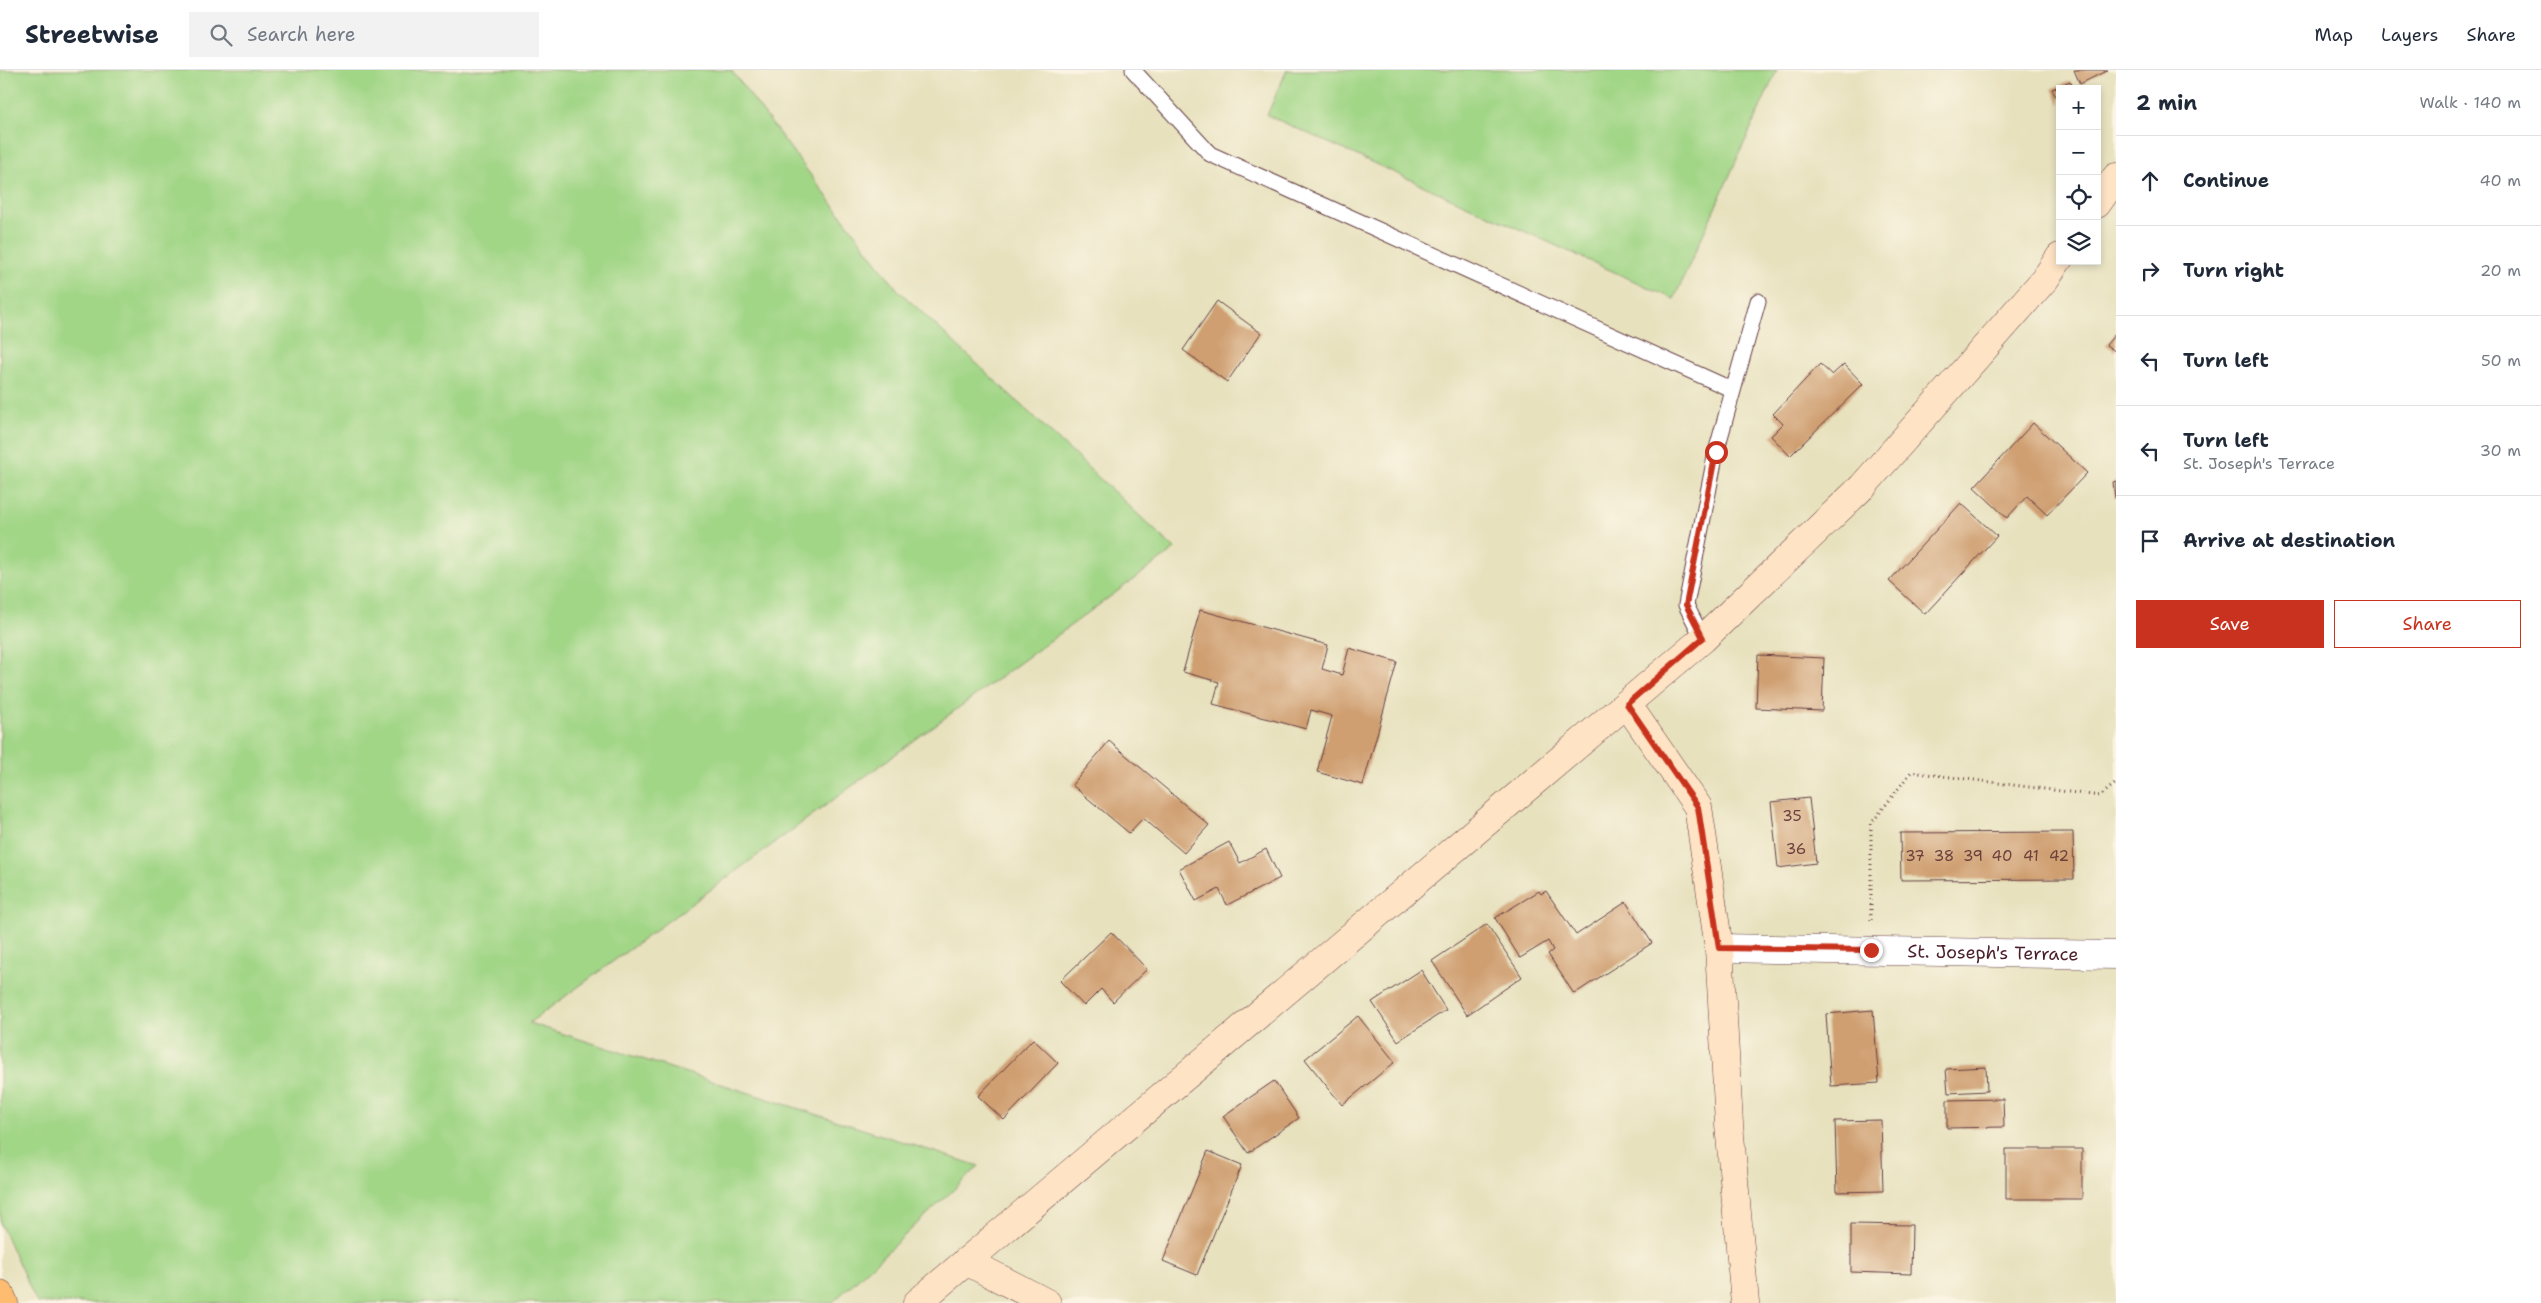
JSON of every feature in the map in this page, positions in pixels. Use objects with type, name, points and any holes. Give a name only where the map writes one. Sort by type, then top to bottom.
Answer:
[{"type":"main road","points":[[2101,198],[2116,177]]},
{"type":"main road","points":[[917,1303],[1703,638],[1862,487],[2044,279],[2056,262]]},
{"type":"main road","points":[[1627,704],[1698,807],[1719,948],[1729,1124],[1745,1303]]},
{"type":"main road","points":[[966,1261],[1047,1303]]},
{"type":"main road","points":[[0,1294],[4,1303]]},
{"type":"street","name":"St. Joseph's Terrace","points":[[1719,948],[2116,954]]},
{"type":"lane","points":[[1133,70],[1210,154],[1733,390]]},
{"type":"lane","points":[[1703,638],[1686,605],[1716,452],[1758,301]]},
{"type":"path","points":[[1871,950],[1871,824],[1911,772],[2100,796],[2116,783]]},
{"type":"green space","points":[[0,70],[731,70],[897,289],[1175,549],[529,1023],[979,1166],[832,1303],[37,1303],[0,1223]]},
{"type":"green space","points":[[1287,70],[1777,70],[1674,299],[1267,115]]},
{"type":"building","points":[[2074,70],[2108,70],[2080,84]]},
{"type":"building","points":[[2070,81],[2072,85],[2061,85]]},
{"type":"building","points":[[2056,87],[2056,97],[2052,89]]},
{"type":"building","points":[[1217,301],[1261,333],[1227,382],[1183,350]]},
{"type":"building","points":[[2116,333],[2116,352],[2106,345]]},
{"type":"building","points":[[1820,364],[1832,375],[1844,364],[1863,384],[1790,456],[1771,436],[1783,424],[1773,414]]},
{"type":"building","points":[[2033,423],[2087,473],[2047,515],[2027,496],[2007,518],[1974,487]]},
{"type":"building","points":[[2116,481],[2116,498],[2115,498],[2113,482]]},
{"type":"building","points":[[1961,503],[1997,536],[1925,614],[1889,581]]},
{"type":"building","points":[[1200,610],[1328,645],[1322,669],[1342,675],[1349,648],[1397,662],[1363,785],[1317,772],[1332,716],[1311,710],[1306,729],[1213,704],[1219,682],[1183,672]]},
{"type":"building","points":[[1758,655],[1824,658],[1822,711],[1756,708]]},
{"type":"building","points":[[1109,741],[1209,825],[1184,853],[1143,818],[1129,833],[1072,785]]},
{"type":"building","points":[[1809,798],[1816,863],[1778,868],[1771,802]]},
{"type":"building","points":[[2073,832],[2074,879],[1901,880],[1900,833]]},
{"type":"building","points":[[1229,842],[1240,863],[1266,849],[1280,878],[1227,905],[1219,889],[1196,901],[1179,869]]},
{"type":"building","points":[[1539,891],[1541,894],[1546,891],[1576,935],[1626,902],[1652,943],[1574,994],[1548,954],[1553,950],[1548,941],[1520,958],[1495,918]]},
{"type":"building","points":[[1487,924],[1522,977],[1467,1015],[1432,961]]},
{"type":"building","points":[[1111,932],[1147,969],[1113,1002],[1101,989],[1084,1006],[1060,981]]},
{"type":"building","points":[[1421,970],[1446,1010],[1398,1041],[1372,1002]]},
{"type":"building","points":[[1873,1010],[1879,1083],[1831,1086],[1826,1014]]},
{"type":"building","points":[[1358,1016],[1395,1062],[1342,1105],[1305,1059]]},
{"type":"building","points":[[1033,1039],[1058,1063],[1004,1120],[978,1096]]},
{"type":"building","points":[[1986,1067],[1987,1091],[1948,1093],[1946,1069]]},
{"type":"building","points":[[1274,1081],[1299,1118],[1248,1153],[1223,1116]]},
{"type":"building","points":[[2003,1099],[2004,1127],[1947,1128],[1947,1100]]},
{"type":"building","points":[[1881,1120],[1883,1191],[1837,1192],[1835,1121]]},
{"type":"building","points":[[2006,1149],[2082,1149],[2082,1199],[2006,1199]]},
{"type":"building","points":[[1208,1151],[1242,1165],[1197,1275],[1163,1261]]},
{"type":"building","points":[[1851,1224],[1912,1225],[1911,1274],[1851,1272]]},
{"type":"route","points":[[1716,452],[1686,605],[1703,638],[1627,704],[1698,807],[1719,948],[1871,950]]}]
